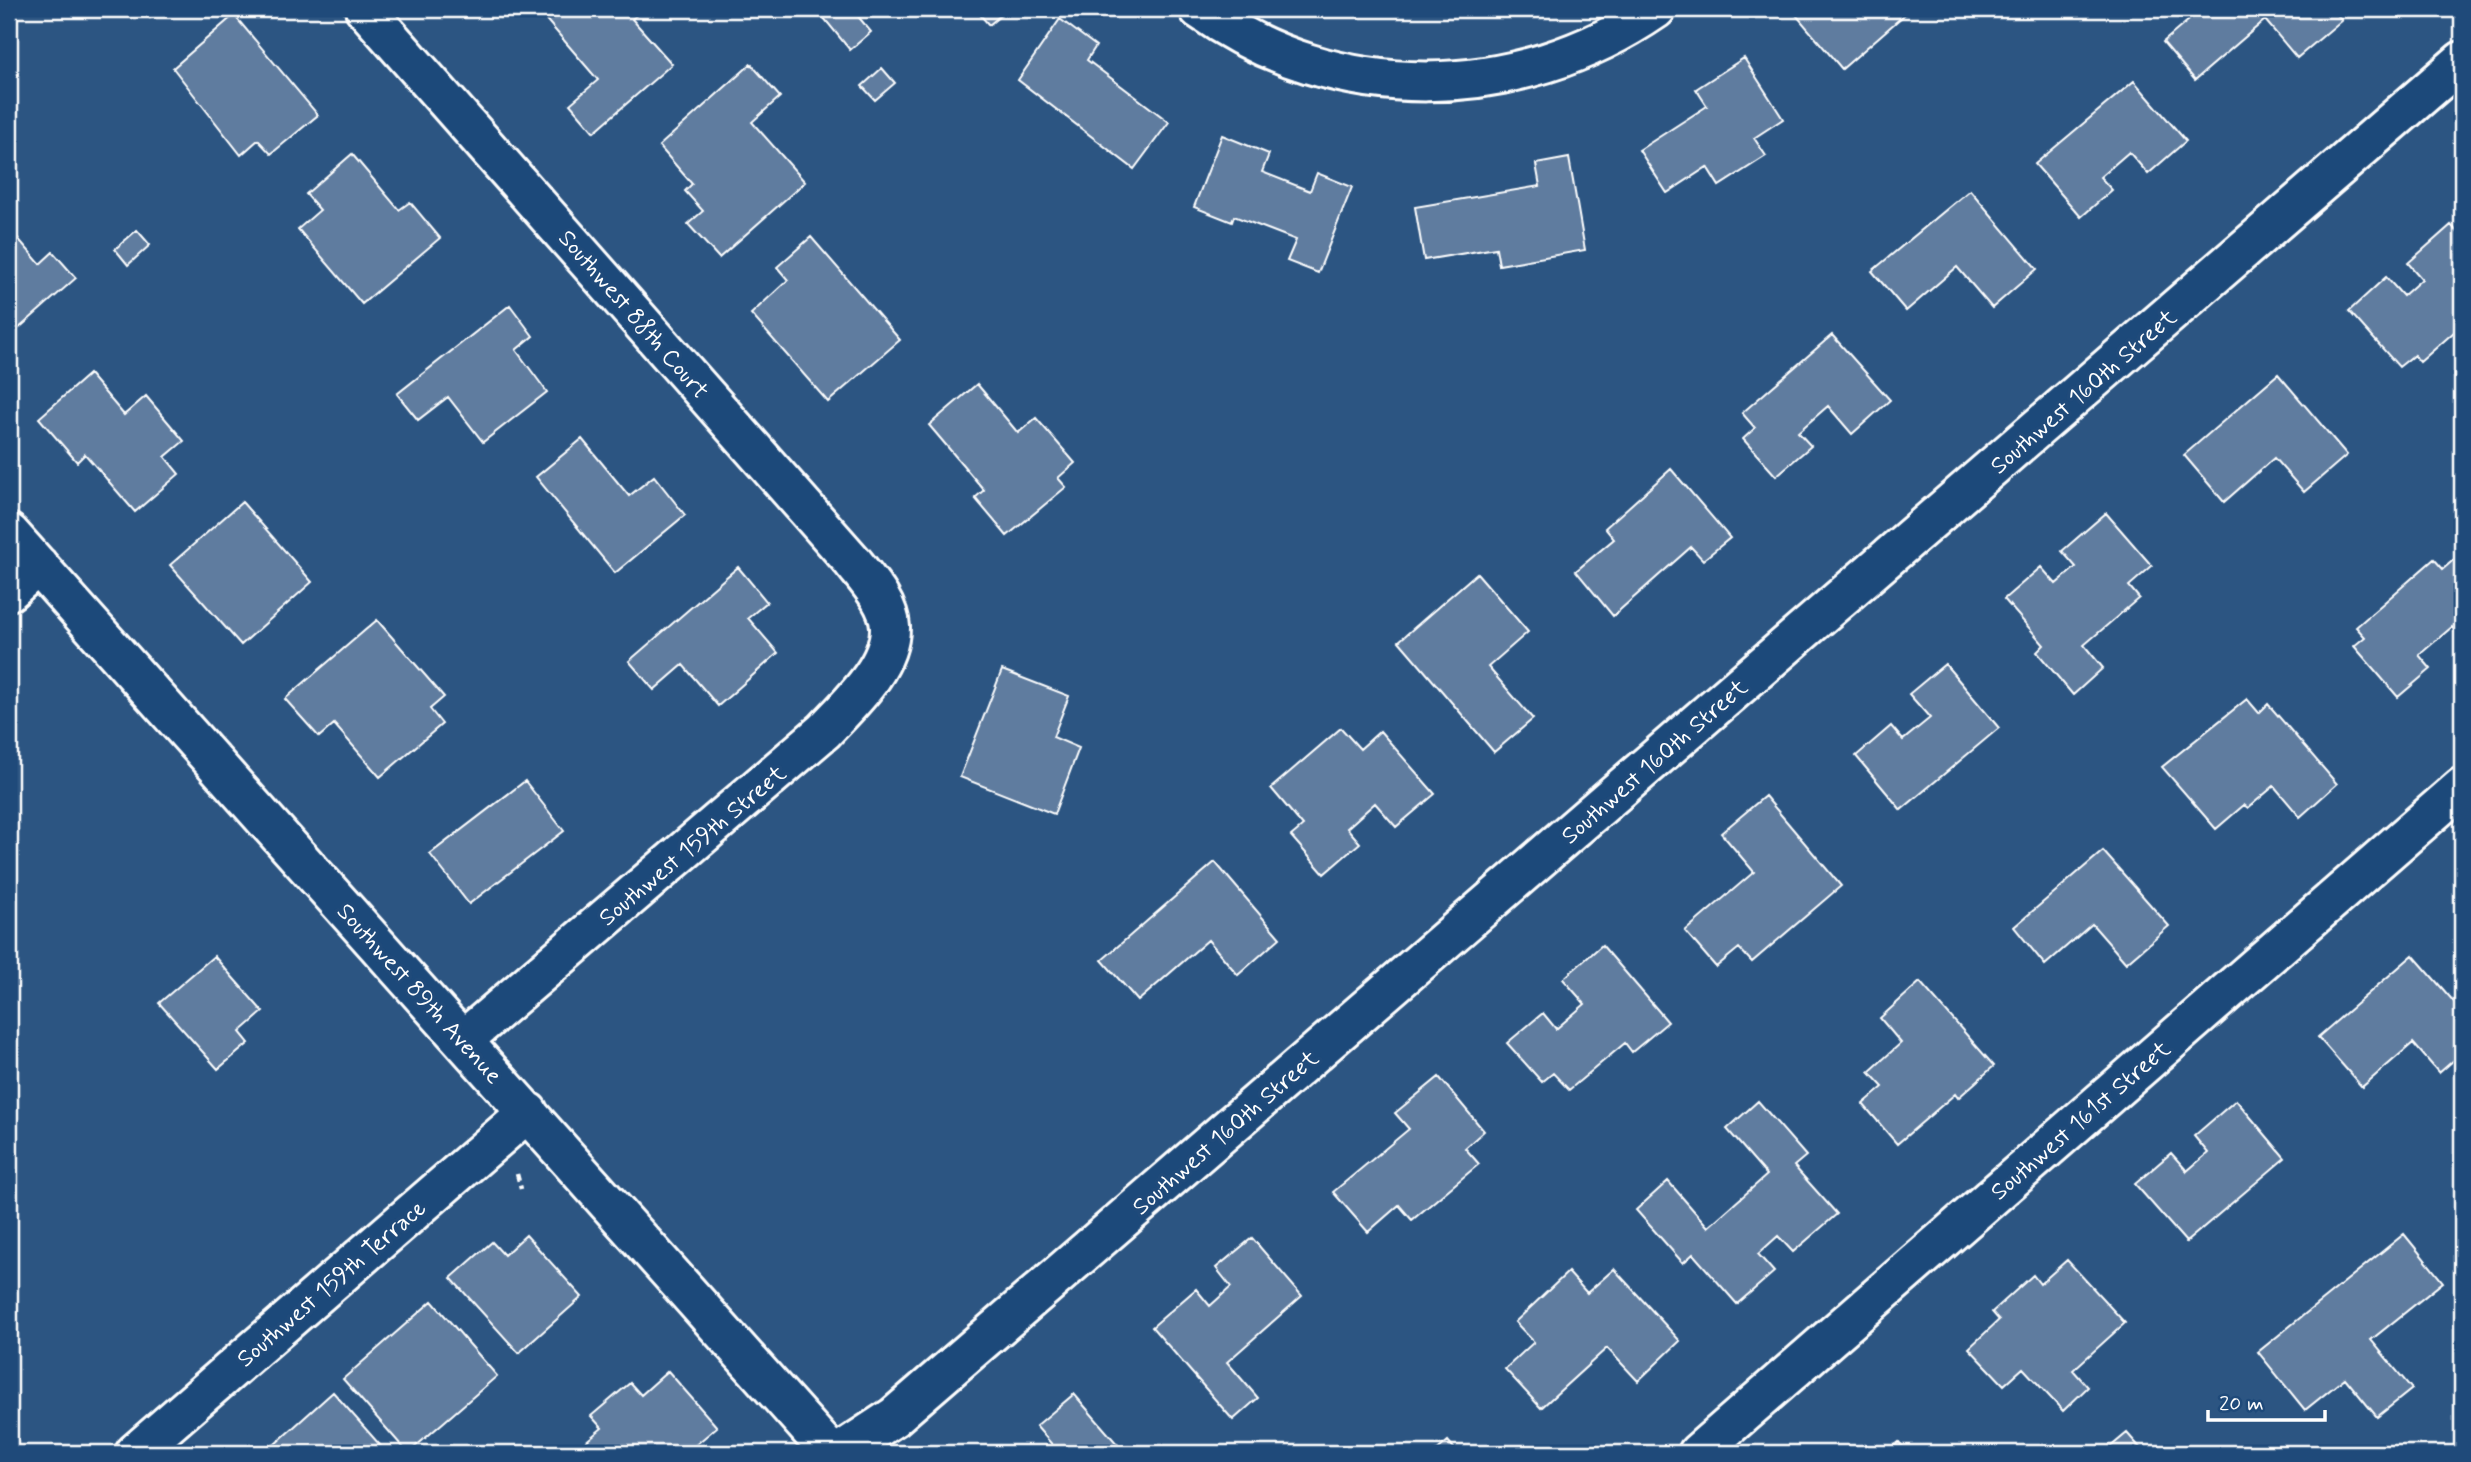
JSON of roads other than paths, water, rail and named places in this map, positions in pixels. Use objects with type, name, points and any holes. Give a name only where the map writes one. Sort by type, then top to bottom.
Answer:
[{"type":"street","name":"Southwest 88th Court","points":[[365,9],[853,562],[878,596],[890,627]]},
{"type":"street","points":[[1199,9],[1230,32],[1277,53],[1336,70],[1397,81],[1439,83],[1485,79],[1542,66],[1591,46],[1656,9]]},
{"type":"street","name":"Southwest 160th Street","points":[[839,1453],[894,1417],[2462,61]]},
{"type":"street","name":"Southwest 89th Avenue","points":[[9,533],[831,1453]]},
{"type":"street","points":[[9,591],[38,565]]},
{"type":"street","name":"Southwest 159th Street","points":[[463,1040],[824,731],[858,692],[884,656],[890,627]]},
{"type":"street","name":"Southwest 161st Street","points":[[1698,1453],[2462,787]]},
{"type":"street","name":"Southwest 159th Terrace","points":[[135,1453],[528,1112]]}]
